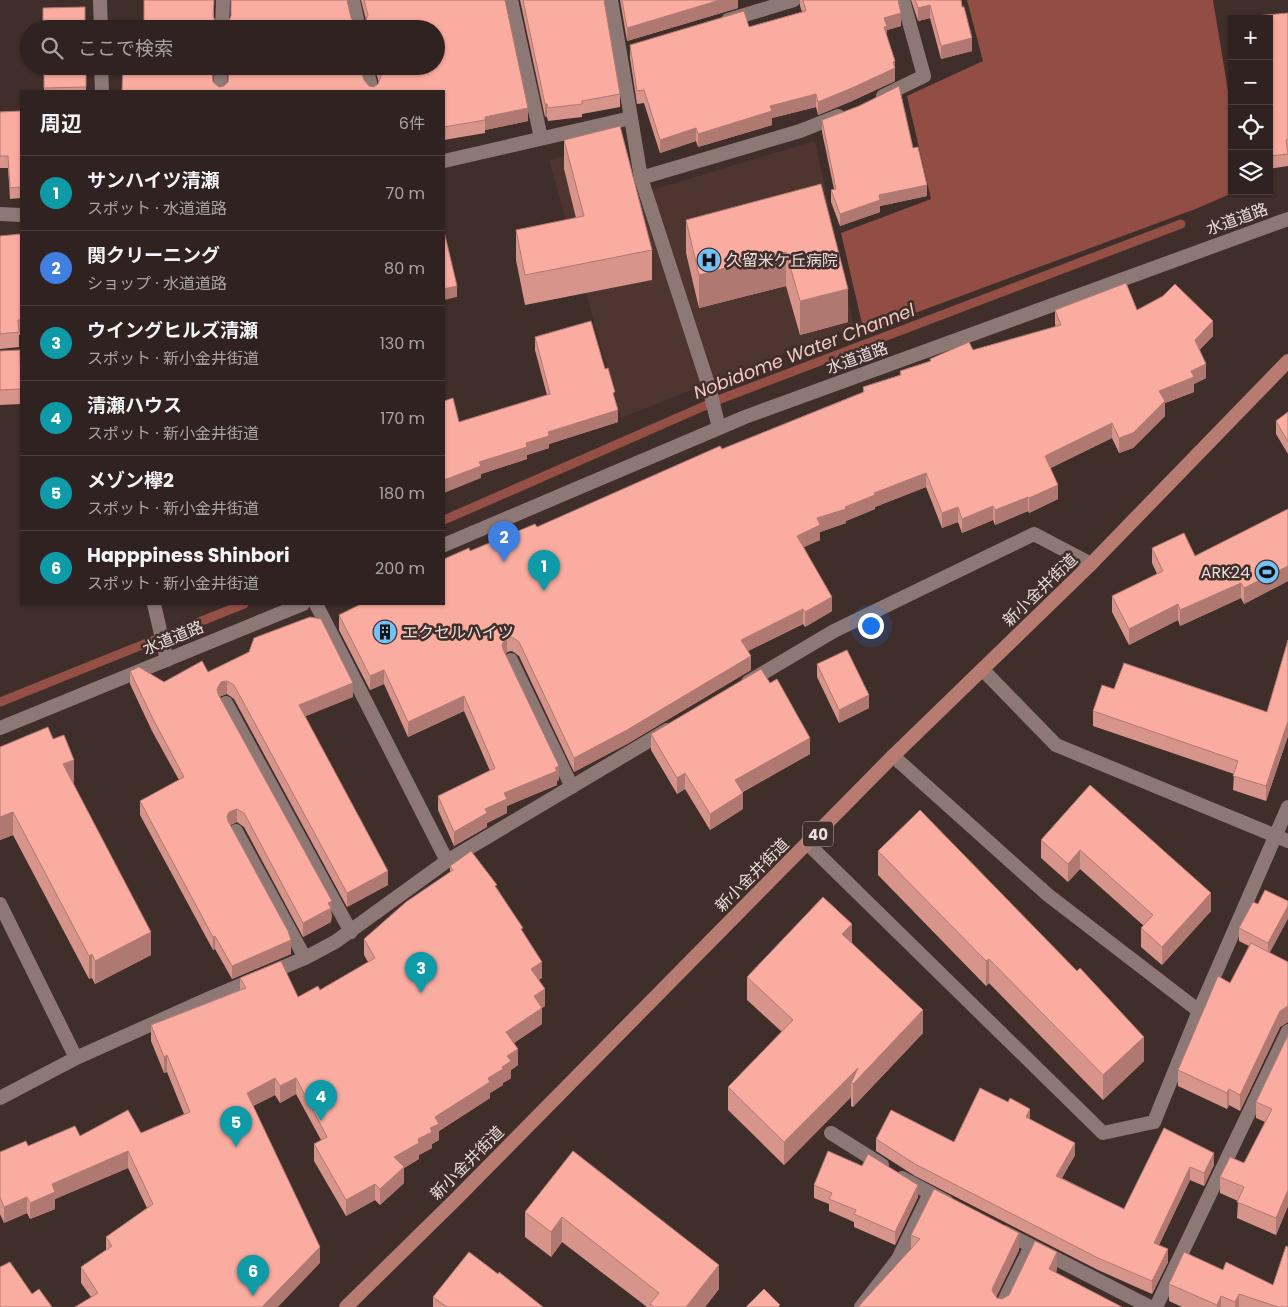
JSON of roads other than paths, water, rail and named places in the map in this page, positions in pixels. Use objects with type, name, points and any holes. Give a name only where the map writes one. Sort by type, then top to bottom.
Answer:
[{"type":"main road","name":"新小金井街道","points":[[346,1307],[894,756],[1090,564],[1288,361]]},
{"type":"street","points":[[100,0],[100,20]]},
{"type":"street","points":[[222,20],[223,0]]},
{"type":"street","points":[[353,0],[357,20]]},
{"type":"street","points":[[512,0],[541,138]]},
{"type":"street","points":[[611,0],[625,50],[631,118],[641,178],[709,389],[719,428]]},
{"type":"street","points":[[711,25],[794,0]]},
{"type":"street","points":[[873,101],[924,76],[903,0]]},
{"type":"street","points":[[101,75],[102,90]]},
{"type":"street","points":[[220,90],[221,75]]},
{"type":"street","points":[[368,75],[372,90]]},
{"type":"street","points":[[641,178],[800,131],[847,113]]},
{"type":"street","points":[[445,161],[631,118]]},
{"type":"street","points":[[0,214],[20,215]]},
{"type":"street","name":"水道道路","points":[[445,545],[764,410],[1288,219]]},
{"type":"street","points":[[733,692],[834,631],[1034,534],[1090,564]]},
{"type":"street","points":[[154,605],[167,660]]},
{"type":"street","name":"水道道路","points":[[0,728],[301,605]]},
{"type":"street","points":[[317,605],[447,861]]},
{"type":"street","points":[[511,660],[572,787]]},
{"type":"street","points":[[983,670],[1056,745],[1282,838]]},
{"type":"street","points":[[226,703],[351,932]]},
{"type":"street","points":[[0,1098],[76,1058],[305,958],[351,932],[447,861],[682,722]]},
{"type":"street","points":[[894,756],[1048,895],[1199,1011]]},
{"type":"street","points":[[808,844],[1103,1133],[1154,1122],[1199,1011],[1282,838],[1288,807]]},
{"type":"street","points":[[236,831],[305,958]]},
{"type":"street","points":[[0,904],[76,1058]]},
{"type":"street","points":[[1156,1307],[1288,1031]]},
{"type":"street","points":[[831,1133],[911,1184],[960,1209]]},
{"type":"street","points":[[861,1307],[898,1260],[930,1193]]},
{"type":"street","points":[[995,1227],[1150,1307]]},
{"type":"street","points":[[1001,1307],[1031,1246]]},
{"type":"waterway","name":"Nobidome Water Channel","points":[[445,520],[718,400],[1181,224]]},
{"type":"waterway","name":"Nobidome Water Channel","points":[[0,702],[242,605]]},
{"type":"place","name":"久留米ケ丘病院","points":[[709,260]]},
{"type":"place","name":"関クリーニング","points":[[504,562]]},
{"type":"place","name":"ARK24","points":[[1267,572]]},
{"type":"place","name":"サンハイツ清瀬","points":[[544,591]]},
{"type":"place","name":"エクセルハイツ","points":[[385,632]]},
{"type":"place","name":"ウイングヒルズ清瀬","points":[[421,993]]},
{"type":"place","name":"清瀬ハウス","points":[[321,1121]]},
{"type":"place","name":"メゾン欅2","points":[[236,1147]]},
{"type":"place","name":"Happpiness Shinbori","points":[[253,1296]]}]
